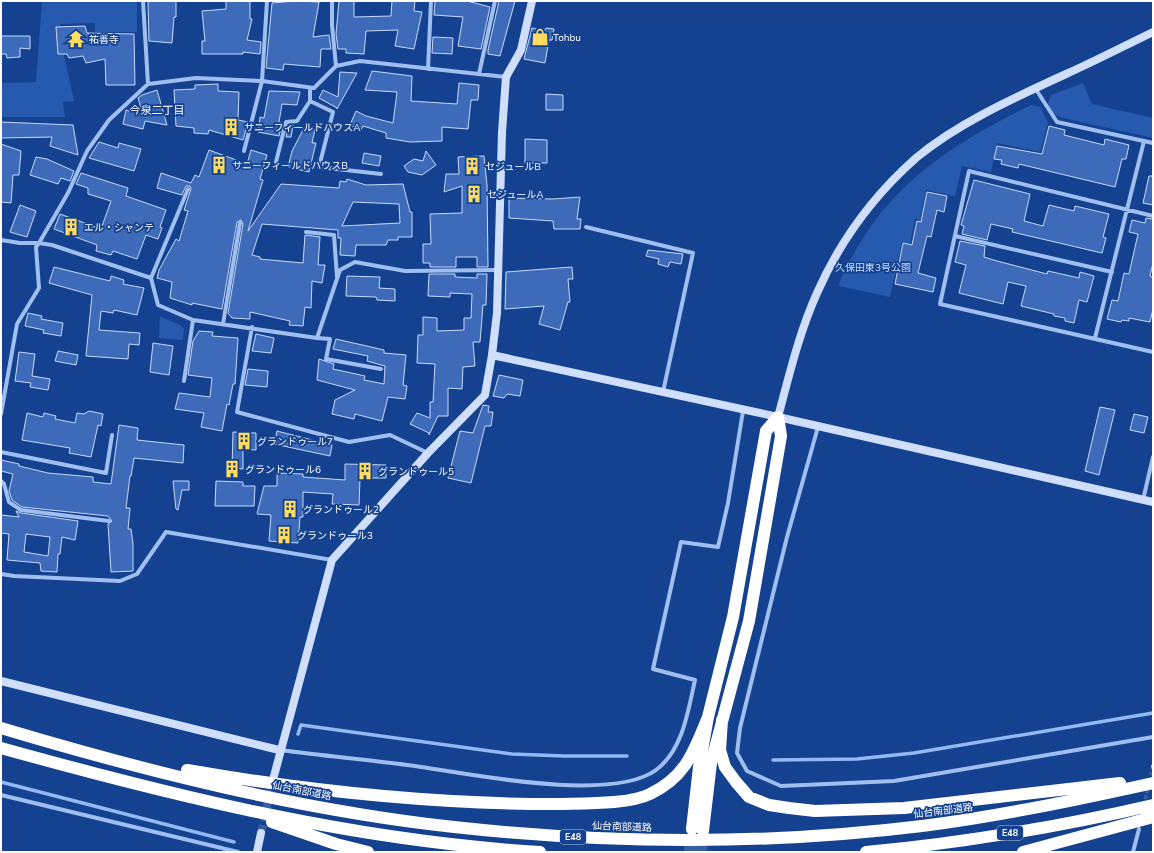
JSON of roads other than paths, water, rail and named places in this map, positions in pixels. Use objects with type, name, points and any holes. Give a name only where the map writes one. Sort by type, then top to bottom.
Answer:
[{"type":"highway","points":[[778,417],[781,436],[748,620],[711,763],[698,830],[699,767],[708,717],[733,617],[766,431],[778,417]]},
{"type":"highway","points":[[80,751],[245,780],[361,795],[439,801],[589,804],[628,800],[649,795],[670,784],[685,768],[708,717]]},
{"type":"highway","points":[[722,720],[720,750],[725,767],[736,782],[748,797],[769,805],[789,808],[815,811],[904,808],[1153,782]]},
{"type":"highway","name":"仙台南部道路","points":[[1,728],[80,751],[235,789],[346,811],[451,827],[599,838],[670,840],[762,838],[841,834],[920,826],[992,816],[1053,805],[1153,782]]},
{"type":"highway","points":[[1,748],[98,775],[228,807],[384,836],[449,844],[540,852]]},
{"type":"highway","name":"E48","points":[[866,852],[979,838],[1050,826],[1153,805]]},
{"type":"highway","points":[[228,807],[336,844],[368,852]]},
{"type":"highway","points":[[1024,852],[1153,817]]},
{"type":"street","points":[[143,1],[148,84]]},
{"type":"street","points":[[244,151],[262,81],[267,1]]},
{"type":"street","points":[[332,1],[332,25],[336,66]]},
{"type":"street","points":[[428,69],[431,1]]},
{"type":"street","points":[[479,74],[495,1]]},
{"type":"street","points":[[274,776],[279,750],[332,560],[428,453],[485,395],[497,313],[502,132],[506,77],[521,50],[532,1]]},
{"type":"street","points":[[778,417],[798,344],[816,294],[840,246],[874,200],[917,158],[970,121],[1035,88],[1153,32]]},
{"type":"street","points":[[1,414],[3,391],[17,324],[40,288],[36,247],[68,193],[87,151],[110,120],[148,84],[196,78],[262,81],[314,88],[336,66],[360,61],[506,77]]},
{"type":"street","points":[[276,162],[286,122],[297,121],[310,101],[310,88]]},
{"type":"street","points":[[1035,88],[1057,122],[1153,144]]},
{"type":"street","points":[[310,101],[333,112],[319,167],[381,174]]},
{"type":"street","points":[[1095,338],[1144,142]]},
{"type":"street","points":[[1153,216],[969,171],[940,304],[1153,352]]},
{"type":"street","points":[[188,189],[151,278],[158,305],[193,320],[330,339],[326,359],[381,369]]},
{"type":"street","points":[[223,324],[240,223]]},
{"type":"street","points":[[586,227],[693,253],[663,392]]},
{"type":"street","points":[[306,232],[334,235],[337,279]]},
{"type":"street","points":[[955,236],[1112,272]]},
{"type":"street","points":[[1,240],[52,245],[151,278]]},
{"type":"street","points":[[317,338],[340,270],[355,262],[405,271],[497,270]]},
{"type":"street","points":[[184,381],[193,320]]},
{"type":"street","points":[[252,327],[238,412],[349,442],[390,435],[428,453]]},
{"type":"street","points":[[492,355],[744,411],[778,417],[1153,502]]},
{"type":"street","points":[[1,681],[279,750],[570,786],[610,784],[637,780],[656,770],[677,746],[695,680],[653,669],[682,542],[718,547],[728,502],[744,411]]},
{"type":"street","points":[[818,427],[787,537],[740,728],[737,753],[747,771],[781,786],[894,781],[1153,737]]},
{"type":"street","points":[[1,452],[106,473],[112,435]]},
{"type":"street","points":[[1143,500],[1153,457]]},
{"type":"street","points":[[1,482],[4,484],[10,502],[21,510],[109,521]]},
{"type":"street","points":[[1,574],[14,576],[120,581],[137,574],[166,532],[332,560]]},
{"type":"street","points":[[1,795],[238,852]]},
{"type":"street","points":[[1133,852],[1139,828]]},
{"type":"street","points":[[257,852],[261,833]]},
{"type":"waterway","points":[[773,760],[857,759],[914,753],[1153,713]]},
{"type":"waterway","points":[[298,734],[301,725],[512,754],[627,756]]},
{"type":"waterway","points":[[1,782],[234,842]]},
{"type":"tunnel","points":[[1144,805],[1153,767]]},
{"type":"tunnel","points":[[261,833],[273,779]]},
{"type":"tunnel","points":[[690,852],[692,829]]},
{"type":"tunnel","points":[[701,852],[703,831]]},
{"type":"place","name":"Tohbu","points":[[540,37]]},
{"type":"place","name":"祐善寺","points":[[76,39]]},
{"type":"place","name":"サニーフィールドハウスA","points":[[231,127]]},
{"type":"place","name":"サニーフィールドハウスB","points":[[219,165]]},
{"type":"place","name":"セジュールB","points":[[472,166]]},
{"type":"place","name":"セジュールA","points":[[474,194]]},
{"type":"place","name":"エル・シャンテ","points":[[71,227]]},
{"type":"place","name":"グランドゥール7","points":[[244,441]]},
{"type":"place","name":"グランドゥール6","points":[[232,469]]},
{"type":"place","name":"グランドゥール5","points":[[365,471]]},
{"type":"place","name":"グランドゥール2","points":[[290,509]]},
{"type":"place","name":"グランドゥール3","points":[[284,535]]},
{"type":"district","name":"今泉二丁目","points":[[157,110]]},
{"type":"park label","name":"久保田東3号公園","points":[[873,267]]}]
